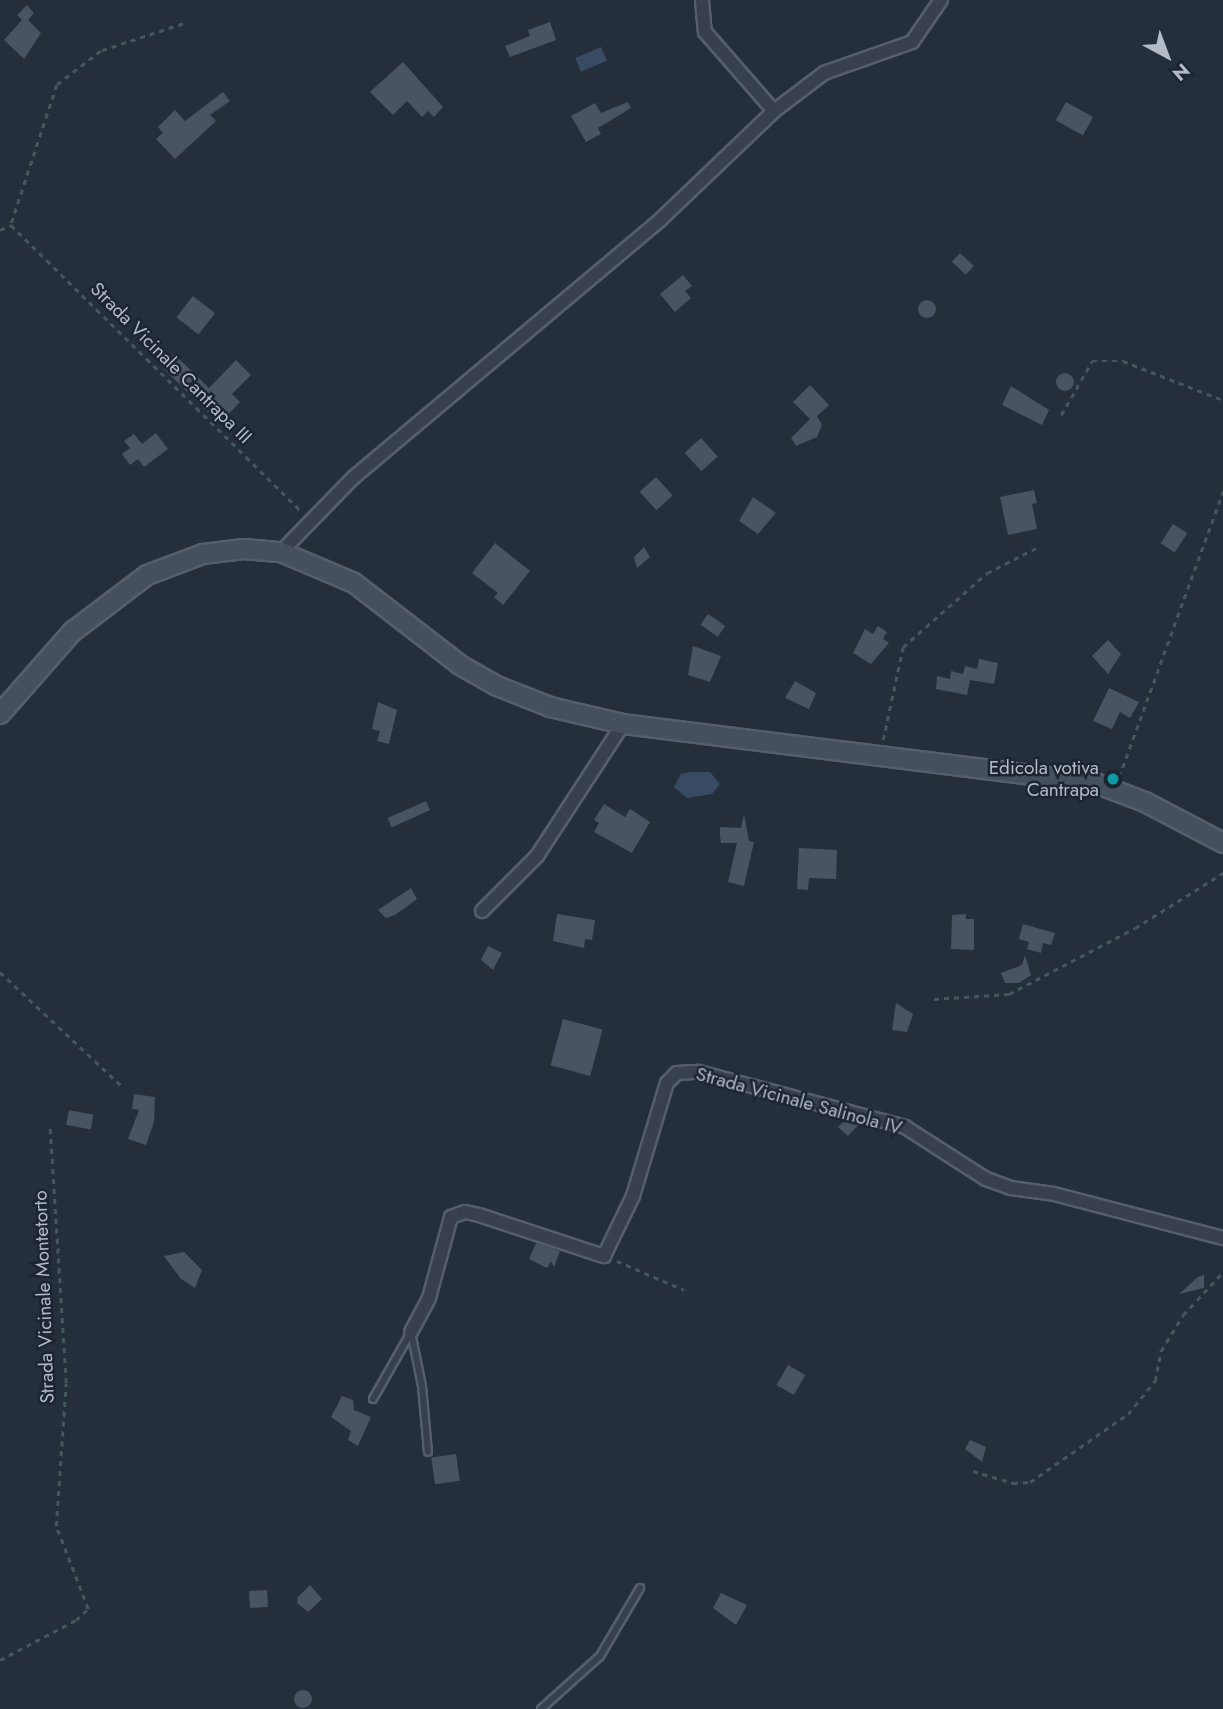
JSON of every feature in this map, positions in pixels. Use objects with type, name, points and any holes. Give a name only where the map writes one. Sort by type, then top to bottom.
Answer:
[{"type":"main road","points":[[0,714],[72,632],[147,575],[203,554],[244,549],[281,552],[354,583],[460,665],[496,686],[550,707],[623,724],[879,757],[1038,774],[1111,789],[1223,843]]},
{"type":"street","points":[[702,0],[705,32],[774,111]]},
{"type":"street","points":[[281,552],[354,477],[660,220],[774,111],[824,74],[912,42],[941,0]]},
{"type":"street","points":[[482,911],[537,856],[623,724]]},
{"type":"street","name":"Strada Vicinale Salinola IV","points":[[604,1256],[633,1196],[667,1083],[677,1073],[699,1072],[905,1127],[986,1179],[1011,1188],[1054,1194],[1223,1238]]},
{"type":"street","points":[[411,1332],[429,1298],[451,1217],[465,1212],[479,1215],[604,1256]]},
{"type":"lane","points":[[373,1399],[411,1332]]},
{"type":"lane","points":[[411,1332],[422,1385],[428,1452]]},
{"type":"lane","points":[[541,1709],[600,1656],[640,1588]]},
{"type":"path","points":[[0,230],[11,225],[57,85],[101,51],[183,24]]},
{"type":"path","name":"Strada Vicinale Cantrapa III","points":[[11,225],[310,520]]},
{"type":"path","points":[[1061,415],[1092,361],[1124,361],[1223,400]]},
{"type":"path","points":[[1111,789],[1125,770],[1223,491]]},
{"type":"path","points":[[879,757],[904,648],[987,573],[1036,548]]},
{"type":"path","points":[[934,999],[1009,994],[1135,928],[1223,873]]},
{"type":"path","points":[[0,972],[122,1086]]},
{"type":"path","name":"Strada Vicinale Montetorto","points":[[0,1660],[76,1620],[88,1609],[56,1526],[66,1383],[50,1126]]},
{"type":"path","points":[[604,1256],[684,1290]]},
{"type":"path","points":[[972,1471],[1013,1483],[1030,1482],[1128,1414],[1155,1381],[1161,1351],[1183,1315],[1223,1272]]},
{"type":"water","points":[[601,47],[607,61],[581,72],[575,58]]},
{"type":"water","points":[[710,772],[720,784],[712,794],[687,798],[674,787],[681,774]]},
{"type":"building","points":[[27,5],[34,13],[28,20],[41,33],[24,59],[4,40],[22,20],[17,15]]},
{"type":"building","points":[[550,22],[556,40],[510,57],[505,46],[530,36],[528,30]]},
{"type":"building","points":[[403,62],[443,107],[434,117],[428,111],[422,117],[407,101],[393,115],[370,92]]},
{"type":"building","points":[[223,92],[230,101],[210,115],[216,121],[175,159],[156,139],[163,133],[158,127],[175,110],[185,121]]},
{"type":"building","points":[[628,102],[631,108],[598,128],[601,134],[586,142],[571,116],[595,103],[601,113]]},
{"type":"building","points":[[1066,102],[1093,117],[1083,135],[1056,120]]},
{"type":"building","points":[[960,253],[974,266],[966,275],[952,262]]},
{"type":"building","points":[[683,275],[692,286],[685,291],[691,298],[675,312],[660,294]]},
{"type":"building","points":[[193,296],[215,313],[198,335],[176,317]]},
{"type":"building","points":[[927,300],[935,305],[936,309],[931,317],[927,318],[919,313],[918,309],[923,301]]},
{"type":"building","points":[[174,354],[209,388],[236,360],[251,375],[232,394],[240,402],[224,419],[215,411],[211,415],[162,367]]},
{"type":"building","points":[[1065,373],[1071,376],[1074,382],[1071,388],[1065,391],[1059,388],[1056,382],[1059,376]]},
{"type":"building","points":[[810,385],[829,405],[817,416],[822,425],[817,437],[796,446],[791,438],[810,419],[793,402]]},
{"type":"building","points":[[1011,386],[1049,410],[1042,425],[1002,405]]},
{"type":"building","points":[[156,433],[168,449],[144,467],[138,459],[130,465],[122,454],[130,448],[124,441],[134,434],[142,444]]},
{"type":"building","points":[[701,438],[718,457],[701,471],[685,453]]},
{"type":"building","points":[[656,477],[673,496],[656,510],[640,492]]},
{"type":"building","points":[[1034,490],[1037,503],[1032,504],[1037,529],[1008,535],[1000,497]]},
{"type":"building","points":[[753,497],[776,513],[758,534],[739,521]]},
{"type":"building","points":[[1173,524],[1187,533],[1175,553],[1160,543]]},
{"type":"building","points":[[495,543],[530,571],[503,605],[494,597],[498,593],[472,573]]},
{"type":"building","points":[[644,547],[650,557],[637,568],[634,557]]},
{"type":"building","points":[[708,614],[725,626],[718,637],[701,625]]},
{"type":"building","points":[[878,626],[887,632],[883,639],[889,643],[871,664],[853,653],[865,629],[873,634]]},
{"type":"building","points":[[1108,640],[1121,654],[1108,674],[1092,656]]},
{"type":"building","points":[[693,646],[721,656],[710,682],[688,675]]},
{"type":"building","points":[[979,659],[998,663],[994,684],[970,680],[967,695],[936,689],[937,676],[950,679],[951,671],[963,674],[965,666],[977,669]]},
{"type":"building","points":[[795,681],[816,693],[809,709],[785,698]]},
{"type":"building","points":[[1109,688],[1139,702],[1130,718],[1120,712],[1112,729],[1093,721]]},
{"type":"building","points":[[378,702],[397,710],[389,744],[377,741],[380,731],[372,729]]},
{"type":"building","points":[[426,801],[430,810],[392,827],[388,818]]},
{"type":"building","points":[[604,804],[625,817],[630,809],[650,822],[632,853],[594,832],[599,823],[594,820]]},
{"type":"building","points":[[744,814],[749,841],[754,842],[744,886],[728,882],[737,843],[721,843],[720,827],[741,828]]},
{"type":"building","points":[[799,848],[837,850],[836,879],[809,878],[808,890],[797,889]]},
{"type":"building","points":[[411,888],[417,899],[395,915],[386,918],[378,910]]},
{"type":"building","points":[[557,914],[595,920],[592,940],[585,939],[584,948],[553,941]]},
{"type":"building","points":[[966,914],[966,919],[974,919],[974,950],[951,949],[952,915]]},
{"type":"building","points":[[1023,924],[1055,933],[1051,945],[1043,943],[1041,953],[1027,949],[1029,942],[1019,939]]},
{"type":"building","points":[[488,946],[502,953],[493,970],[481,960]]},
{"type":"building","points":[[1025,955],[1031,975],[1019,983],[1005,983],[1001,973],[1022,965]]},
{"type":"building","points":[[896,1003],[913,1014],[907,1032],[892,1030]]},
{"type":"building","points":[[563,1019],[603,1030],[590,1076],[551,1065]]},
{"type":"building","points":[[134,1094],[155,1097],[154,1122],[146,1145],[128,1139],[139,1110],[132,1109]]},
{"type":"building","points":[[69,1110],[94,1115],[91,1129],[66,1125]]},
{"type":"building","points":[[845,1120],[859,1124],[848,1136],[838,1127]]},
{"type":"building","points":[[536,1243],[560,1251],[554,1267],[551,1261],[547,1268],[529,1259]]},
{"type":"building","points":[[184,1252],[202,1270],[195,1288],[181,1279],[164,1256]]},
{"type":"building","points":[[1204,1275],[1204,1288],[1179,1294],[1198,1277]]},
{"type":"building","points":[[788,1365],[805,1375],[794,1395],[776,1385]]},
{"type":"building","points":[[342,1396],[353,1400],[354,1410],[371,1417],[358,1446],[348,1440],[351,1431],[331,1417]]},
{"type":"building","points":[[970,1440],[986,1447],[982,1462],[965,1449]]},
{"type":"building","points":[[456,1454],[460,1481],[435,1484],[431,1457]]},
{"type":"building","points":[[310,1585],[322,1599],[308,1612],[297,1603],[298,1597]]},
{"type":"building","points":[[267,1590],[268,1607],[250,1608],[249,1591]]},
{"type":"building","points":[[721,1593],[747,1605],[736,1625],[713,1608]]},
{"type":"building","points":[[303,1690],[309,1693],[312,1699],[309,1705],[303,1708],[297,1705],[294,1699],[297,1693]]},
{"type":"place","name":"Edicola votiva Cantrapa","points":[[1113,779]]}]
